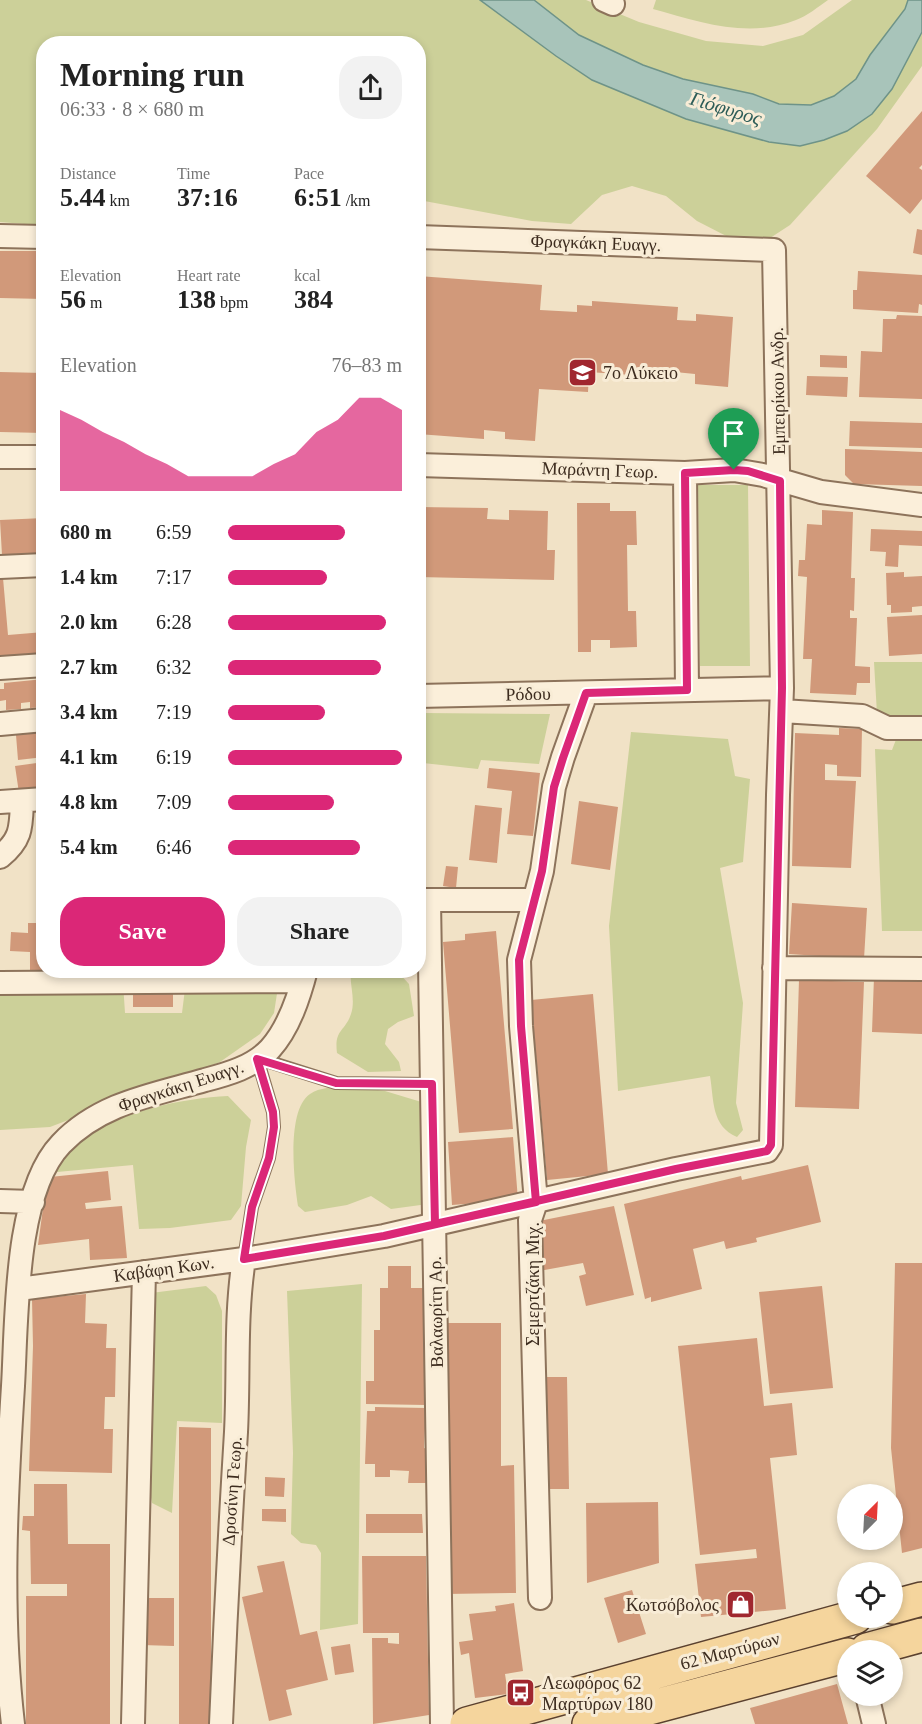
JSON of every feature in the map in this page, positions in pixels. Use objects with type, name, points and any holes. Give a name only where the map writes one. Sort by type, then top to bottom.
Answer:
[{"type":"main road","points":[[903,1604],[922,1599]]},
{"type":"main road","name":"62 Μαρτύρων","points":[[467,1724],[837,1622]]},
{"type":"main road","points":[[903,1640],[922,1635]]},
{"type":"main road","name":"62 Μαρτύρων","points":[[589,1724],[837,1658]]},
{"type":"street","points":[[0,236],[36,237]]},
{"type":"street","name":"Φραγκάκη Ευαγγ.","points":[[426,237],[774,250]]},
{"type":"street","name":"Εμπειρίκου Ανδρ.","points":[[767,1151],[772,1139],[774,968],[782,711],[780,481],[774,250]]},
{"type":"street","points":[[0,457],[36,457]]},
{"type":"street","name":"Μαράντη Γεωρ.","points":[[426,465],[685,473],[748,471],[821,492],[922,505]]},
{"type":"street","points":[[685,473],[687,690]]},
{"type":"street","points":[[0,567],[36,565]]},
{"type":"street","points":[[0,668],[36,665]]},
{"type":"street","name":"Ρόδου","points":[[426,696],[782,688]]},
{"type":"street","name":"Σεμερτζάκη Μιχ.","points":[[540,1598],[530,1221],[536,1202],[521,1026],[519,970],[521,946],[545,853],[554,787],[586,693]]},
{"type":"street","points":[[782,711],[862,716],[888,728],[922,728]]},
{"type":"street","points":[[0,724],[36,721]]},
{"type":"street","points":[[0,857],[18,839],[21,830],[22,801]]},
{"type":"street","points":[[426,900],[534,900]]},
{"type":"street","name":"Βαλαωρίτη Αρ.","points":[[426,946],[435,1224],[442,1724]]},
{"type":"street","points":[[774,968],[922,969]]},
{"type":"street","points":[[0,983],[217,978]]},
{"type":"street","name":"Φραγκάκη Ευαγγ.","points":[[13,1724],[2,1590],[3,1492],[24,1242],[39,1178],[52,1154],[62,1142],[87,1122],[124,1103],[246,1067],[269,1050],[281,1034],[291,1014],[303,978]]},
{"type":"street","name":"Καβάφη Κων.","points":[[19,1289],[244,1259],[384,1236],[676,1169],[767,1151]]},
{"type":"street","points":[[0,1201],[33,1202]]},
{"type":"street","name":"Δροσίνη Γεωρ.","points":[[221,1724],[236,1429],[238,1326],[244,1259]]},
{"type":"street","points":[[133,1724],[144,1272]]},
{"type":"street","points":[[870,1706],[874,1724]]},
{"type":"lane","points":[[257,1059],[336,1083],[432,1084]]},
{"type":"lane","points":[[244,1259],[252,1207],[269,1158],[274,1127],[273,1112],[257,1059]]},
{"type":"green space","points":[[0,0],[480,0],[592,80],[686,119],[769,142],[800,146],[847,131],[892,89],[922,32],[922,66],[877,129],[790,225],[764,242],[734,240],[697,221],[666,196],[632,186],[602,195],[571,224],[532,221],[426,201],[426,36],[36,36],[36,225],[0,222]]},
{"type":"green space","points":[[534,0],[586,0],[639,22],[706,41],[763,46],[803,35],[852,0],[908,0],[905,9],[870,55],[856,79],[834,96],[811,105],[779,104],[753,94],[683,79],[643,65],[579,35]]},
{"type":"green space","points":[[656,0],[828,0],[808,14],[778,26],[742,28],[706,23],[653,9]]},
{"type":"green space","points":[[698,485],[748,485],[750,666],[700,666]]},
{"type":"green space","points":[[874,662],[922,662],[922,721],[883,720],[877,714]]},
{"type":"green space","points":[[426,713],[550,714],[539,764],[481,760],[478,769],[426,763]]},
{"type":"green space","points":[[631,732],[728,739],[735,776],[750,779],[743,862],[720,868],[743,1003],[736,1103],[743,1130],[737,1137],[722,1126],[718,1119],[713,1103],[710,1076],[618,1091],[609,926]]},
{"type":"green space","points":[[922,734],[922,931],[882,931],[875,749],[892,750],[897,737]]},
{"type":"green space","points":[[351,978],[403,978],[409,984],[414,1016],[388,1029],[385,1044],[399,1062],[401,1071],[368,1072],[337,1053],[337,1039],[351,1014],[353,997]]},
{"type":"green space","points":[[123,983],[125,1013],[182,1013],[185,989],[278,987],[274,1013],[260,1034],[220,1062],[50,1127],[0,1130],[0,987]]},
{"type":"green space","points":[[356,1087],[385,1091],[428,1104],[428,1204],[391,1209],[371,1196],[347,1205],[305,1212],[298,1206],[294,1147],[297,1115],[302,1102],[310,1094],[321,1089]]},
{"type":"green space","points":[[228,1096],[251,1120],[246,1147],[241,1206],[231,1220],[170,1228],[139,1229],[133,1165],[46,1173],[84,1139],[116,1121],[173,1103]]},
{"type":"green space","points":[[362,1284],[358,1624],[320,1630],[321,1553],[316,1545],[301,1543],[291,1534],[293,1453],[287,1291]]},
{"type":"green space","points":[[206,1286],[216,1295],[222,1311],[222,1423],[177,1421],[172,1513],[152,1503],[146,1470],[151,1293]]},
{"type":"water","name":"Γιόφυρος","points":[[480,0],[534,0],[579,35],[643,65],[683,79],[753,94],[779,104],[811,105],[834,96],[856,79],[870,55],[905,9],[908,0],[922,0],[922,32],[892,89],[872,114],[847,131],[800,146],[769,142],[686,119],[592,80]]},
{"type":"building","points":[[922,111],[922,165],[919,168],[922,170],[922,199],[910,214],[866,176]]},
{"type":"building","points":[[917,229],[922,230],[922,255],[913,253]]},
{"type":"building","points":[[0,251],[36,251],[36,299],[0,298]]},
{"type":"building","points":[[858,271],[922,275],[922,305],[919,304],[918,313],[853,309],[853,290],[857,290]]},
{"type":"building","points":[[426,277],[542,285],[540,310],[577,312],[577,305],[592,306],[592,301],[678,307],[677,320],[696,321],[696,314],[733,317],[728,387],[695,384],[695,374],[675,372],[674,378],[589,372],[588,392],[539,389],[535,441],[505,439],[505,432],[484,430],[484,439],[426,435]]},
{"type":"building","points":[[897,315],[922,316],[922,399],[859,397],[861,351],[882,352],[883,319],[896,319]]},
{"type":"building","points":[[820,355],[847,356],[847,368],[820,367]]},
{"type":"building","points":[[0,372],[36,373],[36,433],[0,432]]},
{"type":"building","points":[[807,376],[848,377],[847,397],[806,395]]},
{"type":"building","points":[[850,421],[922,423],[922,448],[849,446]]},
{"type":"building","points":[[845,449],[922,452],[922,486],[854,484],[845,475]]},
{"type":"building","points":[[577,503],[610,503],[610,511],[636,511],[637,545],[627,545],[628,611],[636,611],[637,647],[610,648],[610,640],[591,640],[591,652],[578,652]]},
{"type":"building","points":[[426,507],[488,508],[487,519],[509,520],[509,510],[548,511],[547,550],[555,550],[554,580],[426,577]]},
{"type":"building","points":[[822,510],[853,512],[851,578],[855,578],[854,611],[850,610],[850,618],[857,618],[855,666],[870,667],[870,683],[857,683],[856,695],[810,693],[812,659],[803,659],[807,577],[798,576],[799,560],[805,560],[807,524],[822,525]]},
{"type":"building","points":[[36,518],[36,558],[9,560],[9,555],[2,555],[0,520]]},
{"type":"building","points":[[871,529],[922,531],[922,546],[899,545],[898,567],[885,566],[886,552],[870,551]]},
{"type":"building","points":[[904,572],[904,577],[922,576],[922,606],[912,607],[912,612],[891,613],[891,605],[887,605],[886,573]]},
{"type":"building","points":[[3,578],[8,635],[36,633],[36,659],[0,662],[0,579]]},
{"type":"building","points":[[922,615],[922,654],[889,656],[887,617]]},
{"type":"building","points":[[36,680],[36,708],[30,708],[30,702],[21,703],[21,709],[6,710],[6,700],[0,701],[0,689],[4,689],[4,683]]},
{"type":"building","points":[[839,728],[862,729],[861,777],[837,776],[837,765],[825,764],[825,780],[856,781],[851,868],[792,866],[795,733],[839,735]]},
{"type":"building","points":[[36,733],[36,758],[18,760],[16,735]]},
{"type":"building","points":[[36,763],[36,791],[19,793],[15,766]]},
{"type":"building","points":[[489,768],[540,773],[533,836],[507,834],[512,791],[487,788]]},
{"type":"building","points":[[579,801],[618,807],[610,870],[571,864]]},
{"type":"building","points":[[475,805],[502,808],[497,863],[469,860]]},
{"type":"building","points":[[446,866],[458,867],[456,888],[443,886]]},
{"type":"building","points":[[792,903],[867,908],[864,959],[789,954]]},
{"type":"building","points":[[28,923],[36,923],[36,970],[30,970],[30,952],[10,951],[11,932],[28,933]]},
{"type":"building","points":[[496,931],[513,1129],[459,1133],[443,942],[465,940],[465,934]]},
{"type":"building","points":[[874,977],[922,979],[922,1034],[872,1032]]},
{"type":"building","points":[[799,980],[864,982],[859,1109],[795,1107]]},
{"type":"building","points":[[133,989],[173,990],[173,1007],[133,1007]]},
{"type":"building","points":[[593,994],[608,1174],[547,1180],[531,1000]]},
{"type":"building","points":[[513,1137],[518,1200],[452,1205],[448,1142]]},
{"type":"building","points":[[808,1165],[821,1222],[756,1238],[757,1242],[726,1249],[724,1241],[693,1249],[702,1289],[651,1302],[651,1297],[645,1299],[624,1204],[741,1176],[742,1180]]},
{"type":"building","points":[[108,1171],[111,1200],[85,1203],[86,1209],[122,1206],[127,1258],[90,1260],[89,1239],[38,1245],[50,1177]]},
{"type":"building","points":[[614,1206],[634,1295],[586,1306],[579,1276],[586,1274],[583,1263],[539,1271],[539,1221]]},
{"type":"building","points":[[895,1263],[922,1263],[922,1548],[902,1553],[903,1484],[895,1484],[891,1448]]},
{"type":"building","points":[[388,1266],[411,1266],[411,1288],[427,1288],[426,1405],[366,1404],[366,1381],[374,1381],[374,1330],[380,1330],[380,1288],[388,1288]]},
{"type":"building","points":[[822,1286],[833,1388],[770,1394],[759,1292]]},
{"type":"building","points":[[86,1294],[85,1323],[107,1324],[106,1348],[116,1348],[115,1397],[105,1397],[104,1429],[113,1429],[112,1473],[29,1471],[33,1346],[32,1299]]},
{"type":"building","points":[[446,1323],[501,1323],[501,1466],[514,1465],[516,1593],[446,1594]]},
{"type":"building","points":[[757,1338],[764,1406],[792,1403],[797,1455],[770,1458],[786,1609],[701,1617],[695,1564],[757,1558],[756,1549],[700,1555],[678,1346]]},
{"type":"building","points":[[545,1377],[567,1377],[569,1489],[547,1489]]},
{"type":"building","points":[[375,1407],[426,1408],[424,1448],[427,1449],[426,1483],[408,1483],[409,1471],[390,1470],[390,1477],[375,1477],[375,1464],[365,1464],[367,1411],[375,1411]]},
{"type":"building","points":[[179,1427],[211,1428],[211,1724],[179,1724]]},
{"type":"building","points":[[265,1477],[285,1478],[284,1497],[265,1496]]},
{"type":"building","points":[[34,1484],[67,1484],[68,1544],[110,1544],[110,1724],[26,1724],[26,1596],[67,1596],[67,1584],[31,1584],[30,1531],[22,1530],[23,1516],[34,1516]]},
{"type":"building","points":[[658,1502],[659,1563],[587,1583],[586,1503]]},
{"type":"building","points":[[262,1509],[286,1509],[286,1522],[262,1521]]},
{"type":"building","points":[[366,1514],[422,1514],[423,1533],[366,1533]]},
{"type":"building","points":[[362,1556],[426,1556],[429,1715],[373,1724],[372,1638],[388,1638],[388,1643],[399,1644],[399,1633],[363,1633]]},
{"type":"building","points":[[284,1561],[300,1635],[317,1631],[328,1680],[286,1690],[292,1715],[269,1721],[242,1597],[263,1592],[257,1566]]},
{"type":"building","points":[[632,1590],[646,1634],[618,1643],[604,1598]]},
{"type":"building","points":[[142,1598],[174,1598],[174,1646],[142,1645]]},
{"type":"building","points":[[514,1603],[523,1671],[505,1674],[508,1694],[475,1698],[469,1653],[461,1655],[459,1642],[473,1640],[469,1614],[496,1611],[495,1606]]},
{"type":"building","points":[[350,1644],[354,1672],[335,1675],[331,1647]]},
{"type":"building","points":[[837,1684],[837,1706],[843,1706],[848,1724],[755,1724],[750,1708]]},
{"type":"place","name":"7o Λύκειο","points":[[582,373]]},
{"type":"place","name":"Κωτσόβολος","points":[[740,1605]]},
{"type":"place","name":"Λεωφόρος 62 Μαρτύρων 180","points":[[521,1693]]},
{"type":"route","points":[[734,470],[685,473],[687,690],[586,693],[554,787],[542,871],[519,960],[521,1026],[536,1202],[435,1224],[432,1084],[336,1083],[257,1059],[273,1112],[274,1127],[269,1158],[252,1207],[244,1259],[384,1236],[536,1202],[676,1169],[767,1151],[771,1145],[778,795],[782,711],[780,481],[748,471],[734,470]]}]
